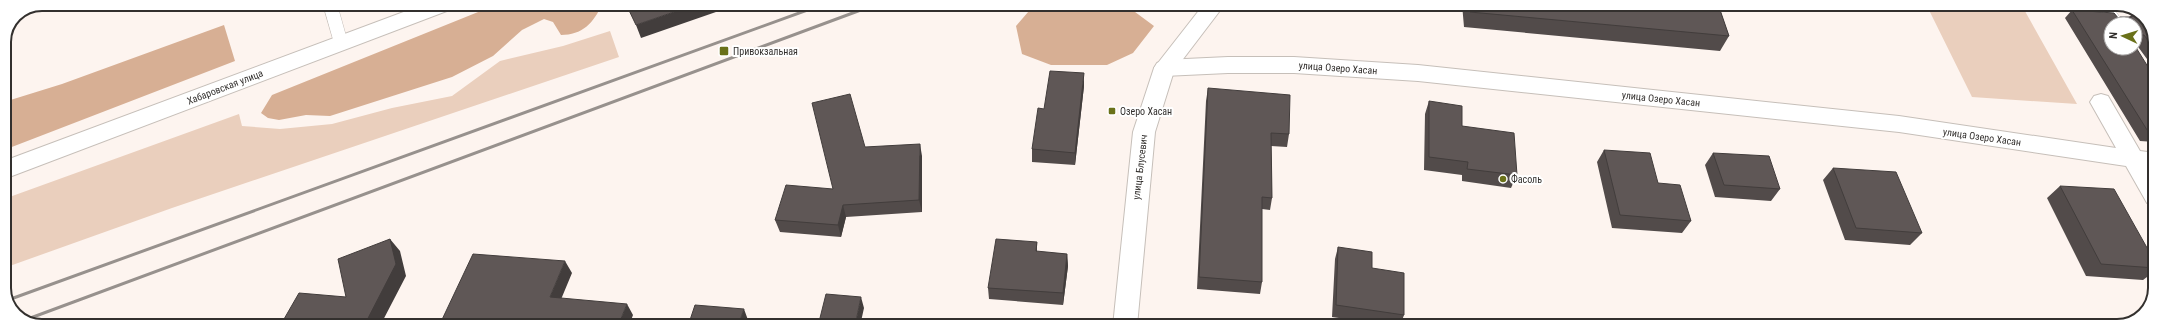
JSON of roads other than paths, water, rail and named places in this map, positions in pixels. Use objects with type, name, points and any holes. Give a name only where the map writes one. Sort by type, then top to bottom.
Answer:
[{"type":"street","name":"Хабаровская улица","points":[[11,167],[427,11]]},
{"type":"street","name":"улица Блусевич","points":[[1126,319],[1144,132],[1164,68],[1209,11]]},
{"type":"street","name":"улица Озеро Хасан","points":[[1164,68],[1228,65],[1294,65],[1418,73],[1899,124],[2148,161]]},
{"type":"street","points":[[2101,102],[2148,184]]},
{"type":"lane","points":[[332,11],[341,44]]},
{"type":"railway","points":[[13,298],[805,11]]},
{"type":"railway","points":[[33,317],[858,11]]},
{"type":"place","name":"Привокзальная","points":[[724,51]]},
{"type":"place","name":"Озеро Хасан","points":[[1112,111]]},
{"type":"place","name":"Фасоль","points":[[1503,179]]}]
